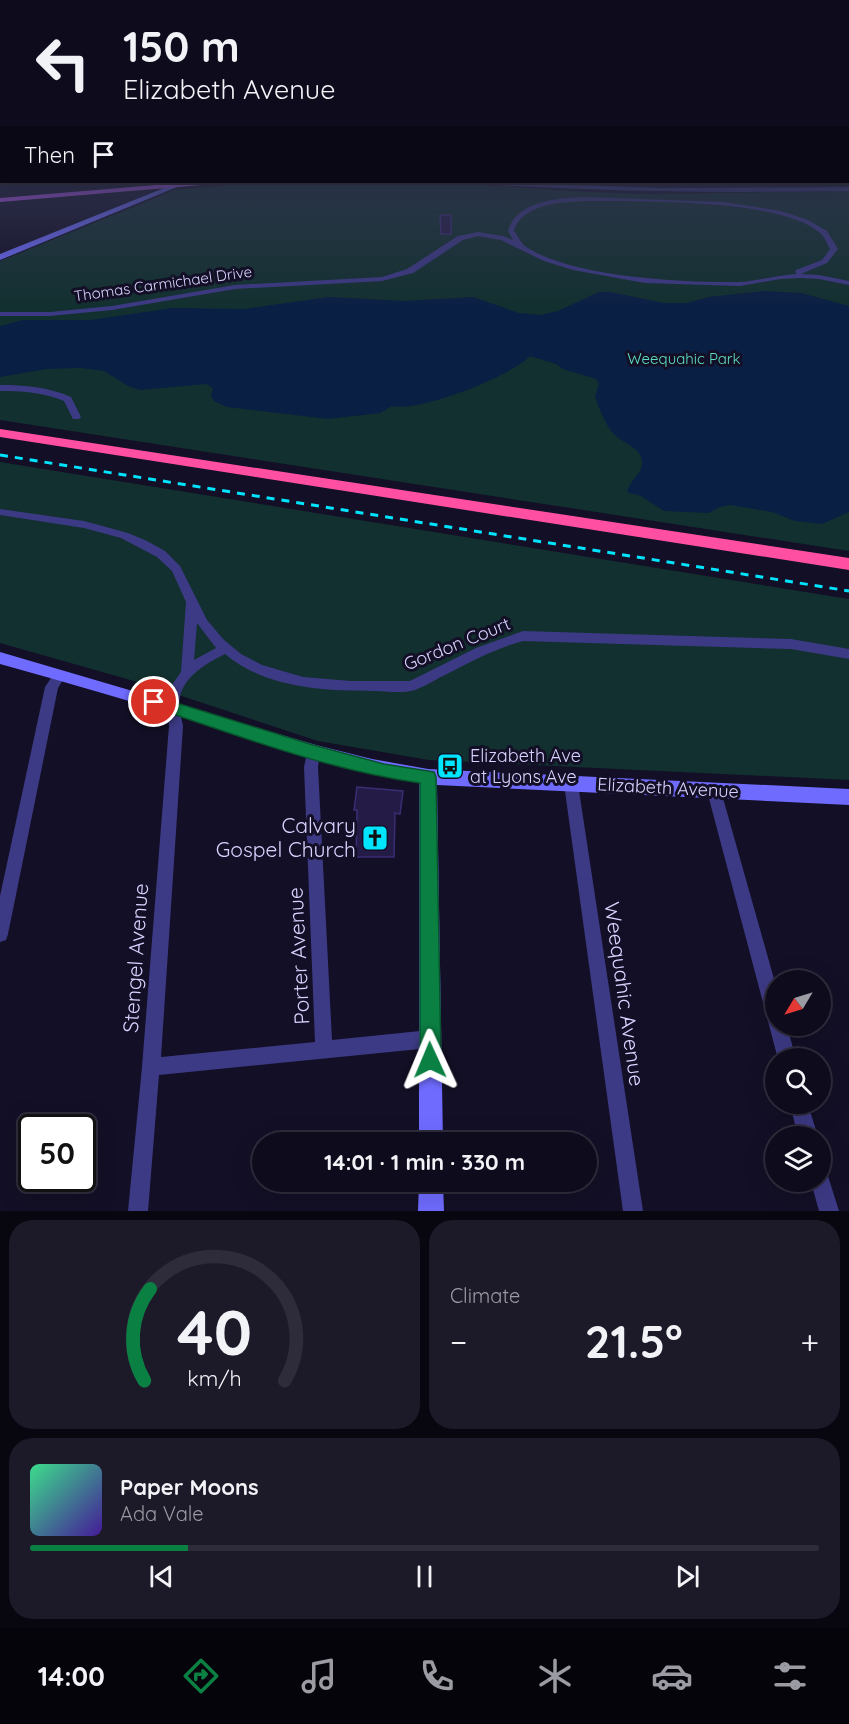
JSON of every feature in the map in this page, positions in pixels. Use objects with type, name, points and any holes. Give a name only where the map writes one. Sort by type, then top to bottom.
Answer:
[{"type":"highway","points":[[0,426],[849,556]]},
{"type":"highway","points":[[0,433],[849,564]]},
{"type":"main road","points":[[0,257],[141,199]]},
{"type":"main road","name":"Elizabeth Avenue","points":[[0,658],[174,708],[313,752],[384,771],[428,777],[849,796]]},
{"type":"main road","points":[[428,777],[431,1132]]},
{"type":"main road","points":[[431,1192],[431,1211]]},
{"type":"street","points":[[520,245],[511,231],[513,223],[525,212],[549,203],[591,199],[722,203],[773,210],[818,229],[830,239],[834,249],[831,257],[815,268],[780,277]]},
{"type":"street","name":"Thomas Carmichael Drive","points":[[0,314],[50,314],[101,310],[235,287],[382,279],[410,271],[466,236],[485,234],[520,245],[547,259],[576,268],[645,281],[740,284],[780,277],[826,278],[849,283]]},
{"type":"street","points":[[815,268],[826,278]]},
{"type":"street","points":[[0,388],[33,388],[52,391],[68,399],[76,417]]},
{"type":"street","name":"Gordon Court","points":[[0,513],[104,529],[148,546],[164,555],[178,570],[203,624],[225,649],[281,678],[338,687],[410,686],[496,644],[523,636],[791,644],[849,654]]},
{"type":"street","points":[[187,674],[192,602]]},
{"type":"street","points":[[174,708],[173,697],[187,674],[213,654],[225,649]]},
{"type":"street","points":[[0,934],[52,687],[60,675]]},
{"type":"street","name":"Stengel Avenue","points":[[138,1211],[176,726],[174,708]]},
{"type":"street","name":"Porter Avenue","points":[[313,752],[311,767],[324,1050]]},
{"type":"street","name":"Weequahic Avenue","points":[[571,784],[633,1211]]},
{"type":"street","points":[[714,791],[765,978]]},
{"type":"street","points":[[151,1067],[430,1039]]},
{"type":"street","points":[[823,1192],[829,1211]]},
{"type":"green space","name":"Weequahic Park","points":[[154,199],[849,199],[849,551],[0,420],[0,261]]},
{"type":"green space","points":[[0,462],[849,599],[849,780],[429,760],[318,741],[148,685],[0,643]]},
{"type":"water","points":[[765,291],[801,293],[849,306],[849,512],[822,524],[795,521],[772,512],[730,505],[709,513],[664,511],[641,496],[627,492],[640,471],[642,461],[637,451],[615,435],[606,423],[595,397],[599,384],[596,379],[530,356],[504,373],[442,399],[405,407],[392,406],[380,413],[328,419],[227,407],[214,401],[211,396],[213,388],[207,384],[140,390],[128,386],[104,371],[80,368],[47,369],[0,377],[0,326],[23,320],[90,320],[173,308],[244,309],[329,297],[404,301],[473,297],[519,313],[540,315],[558,311],[599,292],[610,292],[664,303],[687,303],[709,297]]},
{"type":"building","points":[[440,215],[451,215],[451,234],[441,234]]},
{"type":"building","name":"Calvary Gospel Church","points":[[357,787],[403,791],[400,814],[395,813],[394,857],[356,857],[357,810],[354,810]]},
{"type":"railway","points":[[0,455],[849,591]]},
{"type":"place","name":"Elizabeth Ave at Lyons Ave","points":[[450,766]]},
{"type":"place","name":"Calvary Gospel Church","points":[[375,838]]},
{"type":"route","points":[[154,702],[313,752],[384,771],[428,777],[430,1060]]}]
